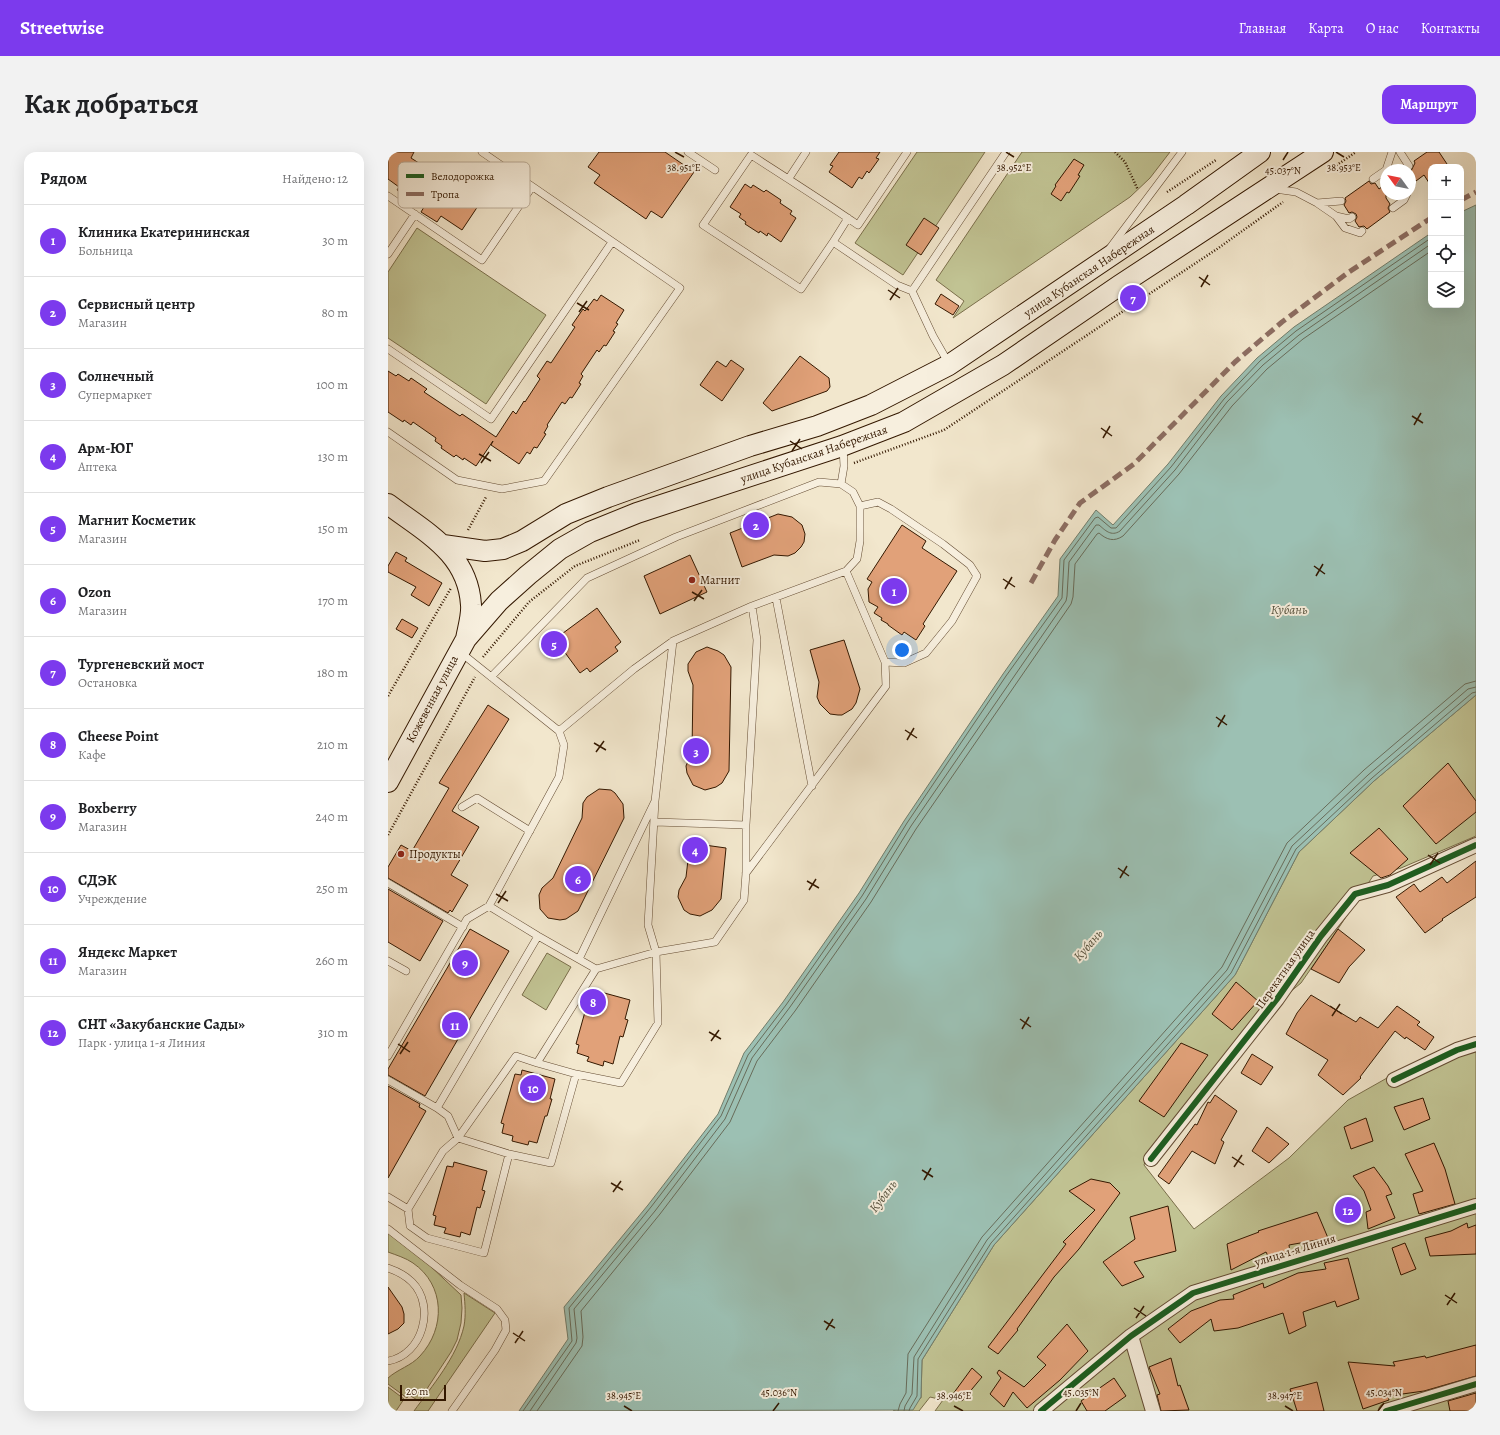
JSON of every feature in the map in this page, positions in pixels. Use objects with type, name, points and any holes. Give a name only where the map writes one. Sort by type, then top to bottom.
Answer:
[{"type":"main road","name":"улица Кубанская Набережная","points":[[443,545],[485,551],[503,549],[522,541],[566,514],[608,497],[750,446],[817,426],[871,405],[950,365],[1096,267],[1260,152]]},
{"type":"main road","name":"улица Кубанская Набережная","points":[[462,644],[499,601],[560,549],[590,532],[636,514],[842,446],[904,422],[1003,365],[1126,281],[1323,152]]},
{"type":"main road","points":[[388,504],[443,545],[463,570],[471,606],[462,644]]},
{"type":"main road","name":"Кожевенная улица","points":[[388,782],[462,644]]},
{"type":"street","name":"Перекатная улица","points":[[1151,1159],[1277,1000],[1321,936],[1354,894],[1388,885],[1476,845]]},
{"type":"street","points":[[1394,1080],[1457,1050],[1476,1044]]},
{"type":"street","name":"улица 1-я Линия","points":[[1041,1411],[1130,1336],[1193,1293],[1476,1206]]},
{"type":"street","points":[[1130,1336],[1152,1411]]},
{"type":"street","points":[[1386,1411],[1476,1384]]},
{"type":"lane","points":[[482,152],[496,162]]},
{"type":"lane","points":[[688,152],[715,170]]},
{"type":"lane","points":[[789,178],[806,152]]},
{"type":"lane","points":[[848,218],[834,242],[801,289],[703,225],[751,154],[789,178],[848,218],[858,225],[907,152]]},
{"type":"lane","points":[[912,291],[1006,152]]},
{"type":"lane","points":[[1096,267],[1182,152]]},
{"type":"lane","points":[[1373,179],[1386,170],[1392,152]]},
{"type":"lane","points":[[1400,152],[1406,164]]},
{"type":"lane","points":[[388,432],[457,480],[502,489],[544,481],[680,288],[532,187],[530,190]]},
{"type":"lane","points":[[1269,188],[1296,192],[1317,202],[1336,216],[1345,228],[1360,232],[1362,231]]},
{"type":"lane","points":[[388,196],[398,203]]},
{"type":"lane","points":[[1393,208],[1404,200]]},
{"type":"lane","points":[[1317,202],[1341,201]]},
{"type":"lane","points":[[406,208],[482,260],[518,208]]},
{"type":"lane","points":[[388,254],[415,214]]},
{"type":"lane","points":[[1336,216],[1349,218],[1352,216]]},
{"type":"lane","points":[[388,349],[491,419],[612,242]]},
{"type":"lane","points":[[834,242],[897,285],[912,291],[933,336],[950,365]]},
{"type":"lane","points":[[840,484],[844,466],[842,446]]},
{"type":"lane","points":[[491,677],[587,578],[676,537],[819,482],[840,484],[852,492],[860,506],[860,541],[857,559],[846,571],[752,606],[673,641],[634,669],[560,731]]},
{"type":"lane","points":[[860,506],[878,502],[891,509],[943,544],[970,565],[977,576],[952,621],[926,653],[904,663],[885,662]]},
{"type":"lane","points":[[746,873],[886,686],[885,662],[846,571]]},
{"type":"lane","points":[[776,598],[812,786]]},
{"type":"lane","points":[[537,1063],[596,969],[656,952],[716,942],[744,900],[746,873],[746,825],[758,640],[752,606]]},
{"type":"lane","points":[[510,1154],[484,1253],[427,1238],[410,1226],[408,1209],[443,1151],[458,1138],[516,1056],[576,1074],[621,1083],[658,1023],[656,952],[648,925],[655,801],[673,641]]},
{"type":"lane","points":[[388,1056],[467,919],[489,906],[558,777],[564,745],[560,731],[480,668],[462,644]]},
{"type":"lane","points":[[462,807],[477,798],[530,830]]},
{"type":"lane","points":[[579,959],[655,801]]},
{"type":"lane","points":[[655,822],[746,825]]},
{"type":"lane","points":[[388,883],[463,927]]},
{"type":"lane","points":[[489,906],[596,969]]},
{"type":"lane","points":[[436,1108],[538,936]]},
{"type":"lane","points":[[388,961],[406,971]]},
{"type":"lane","points":[[388,1080],[448,1116],[458,1138],[510,1154],[551,1163],[576,1074]]},
{"type":"lane","points":[[388,1197],[408,1209]]},
{"type":"lane","points":[[388,1229],[460,1285],[497,1309],[505,1320],[506,1330],[502,1337],[452,1411]]},
{"type":"lane","points":[[388,1268],[400,1273],[413,1283],[421,1296],[425,1311],[423,1327],[417,1341],[406,1353],[388,1361]]},
{"type":"path","points":[[1115,152],[1125,162],[1138,190]]},
{"type":"path","points":[[1161,196],[1222,156]]},
{"type":"path","points":[[468,530],[486,497]]},
{"type":"path","points":[[388,696],[453,584]]},
{"type":"path","points":[[388,835],[480,668]]},
{"type":"green space","points":[[917,152],[985,152],[903,275],[855,243]]},
{"type":"green space","points":[[1022,152],[1170,152],[1150,178],[1130,197],[953,318],[964,301],[936,280]]},
{"type":"green space","points":[[417,228],[546,315],[486,404],[388,338],[388,272]]},
{"type":"green space","points":[[1476,695],[1476,836],[1401,868],[1373,876],[1301,983],[1267,1011],[1147,1156],[1144,1165],[1194,1229],[1289,1158],[1348,1100],[1387,1078],[1455,1047],[1476,1040],[1476,1411],[935,1411],[943,1400],[930,1397],[919,1411],[893,1411],[921,1398],[922,1360],[994,1245],[1235,975],[1299,852],[1374,781]]},
{"type":"green space","points":[[547,953],[571,967],[546,1010],[522,995]]},
{"type":"green space","points":[[388,1233],[427,1263],[461,1295],[461,1323],[457,1340],[451,1352],[419,1401],[409,1395],[407,1398],[388,1384],[388,1378],[420,1356],[428,1345],[438,1320],[436,1295],[424,1272],[410,1261],[388,1252]]},
{"type":"green space","points":[[464,1293],[495,1313],[428,1411],[414,1411],[443,1371],[461,1338],[465,1318]]},
{"type":"green space","points":[[388,1387],[404,1399],[396,1411],[388,1411]]},
{"type":"water","name":"Кубань","points":[[1476,205],[1476,695],[1374,781],[1299,852],[1235,975],[994,1245],[922,1360],[921,1397],[913,1410],[519,1411],[568,1339],[564,1307],[648,1205],[718,1114],[744,1053],[783,1002],[859,893],[904,821],[1003,674],[1058,596],[1060,559],[1096,510],[1113,525],[1168,464],[1221,396],[1257,358],[1294,327],[1428,235],[1428,308],[1464,308],[1464,211]]},
{"type":"building","points":[[388,152],[414,152],[411,158],[417,162],[398,162],[398,186],[388,179]]},
{"type":"building","points":[[599,152],[665,152],[694,172],[662,218],[651,211],[646,219],[594,183],[600,175],[588,167]]},
{"type":"building","points":[[839,152],[880,152],[876,158],[879,159],[869,173],[867,171],[862,179],[859,177],[852,188],[829,172],[833,166],[830,165]]},
{"type":"building","points":[[1427,152],[1439,152],[1447,164],[1428,164],[1428,181],[1424,175],[1416,181],[1416,164],[1414,164],[1414,161]]},
{"type":"building","points":[[1074,159],[1084,165],[1078,175],[1080,176],[1069,193],[1067,192],[1061,201],[1051,194],[1056,186],[1055,185]]},
{"type":"building","points":[[1369,181],[1371,184],[1375,183],[1379,189],[1380,188],[1380,200],[1387,200],[1390,204],[1388,208],[1390,212],[1367,229],[1364,226],[1359,227],[1355,221],[1357,217],[1356,214],[1352,212],[1349,213],[1344,205],[1346,201],[1345,198]]},
{"type":"building","points":[[745,184],[751,188],[753,185],[764,192],[766,190],[781,200],[780,203],[792,211],[790,214],[796,218],[781,242],[768,233],[767,236],[760,231],[759,233],[745,224],[746,222],[739,217],[741,214],[730,207]]},
{"type":"building","points":[[423,208],[477,208],[462,230],[441,216],[437,222],[421,212]]},
{"type":"building","points":[[924,218],[939,228],[921,255],[906,245]]},
{"type":"building","points":[[941,294],[959,306],[953,315],[935,304]]},
{"type":"building","points":[[601,295],[624,310],[616,323],[618,324],[613,331],[615,332],[606,346],[604,345],[599,352],[597,350],[581,374],[583,376],[579,383],[581,384],[572,398],[570,397],[565,404],[562,402],[547,425],[548,426],[544,433],[546,434],[537,448],[534,447],[530,454],[527,452],[519,464],[491,445],[493,441],[476,466],[464,458],[463,460],[456,455],[454,457],[441,448],[442,446],[435,441],[436,438],[413,422],[411,425],[404,420],[403,422],[388,412],[388,371],[396,376],[398,374],[409,381],[411,378],[427,389],[424,392],[460,416],[462,414],[496,437],[513,411],[516,414],[524,401],[525,402],[540,379],[537,376],[547,361],[551,363],[575,327],[572,325],[583,309],[585,311],[594,299],[597,301]]},
{"type":"building","points":[[800,356],[829,378],[830,387],[827,391],[772,411],[763,403]]},
{"type":"building","points":[[731,360],[744,369],[722,401],[700,385],[717,361],[726,367]]},
{"type":"building","points":[[778,514],[792,517],[802,525],[805,534],[804,542],[801,547],[795,553],[788,556],[774,555],[742,567],[730,533]]},
{"type":"building","points":[[902,525],[926,541],[922,548],[957,571],[923,624],[925,626],[916,640],[904,632],[902,635],[881,620],[882,618],[874,613],[878,607],[869,602],[868,589],[872,582],[867,579]]},
{"type":"building","points":[[396,552],[407,558],[405,561],[442,583],[429,606],[411,595],[416,587],[388,572],[388,566]]},
{"type":"building","points":[[690,555],[707,592],[660,614],[644,576]]},
{"type":"building","points":[[597,608],[621,642],[615,647],[618,651],[590,672],[587,668],[580,673],[555,639]]},
{"type":"building","points":[[402,619],[418,628],[412,638],[396,629]]},
{"type":"building","points":[[844,640],[860,689],[856,703],[852,709],[842,715],[830,714],[820,704],[817,697],[819,682],[810,650]]},
{"type":"building","points":[[707,647],[724,655],[731,667],[729,771],[722,783],[716,787],[705,790],[693,785],[687,773],[686,766],[692,752],[693,685],[688,671],[688,664],[696,652]]},
{"type":"building","points":[[488,705],[509,719],[452,811],[479,827],[451,875],[468,885],[452,912],[450,910],[448,913],[388,878],[388,867],[401,845],[412,851],[449,788],[439,783]]},
{"type":"building","points":[[1448,763],[1476,801],[1476,812],[1436,844],[1403,806]]},
{"type":"building","points":[[599,789],[611,790],[615,793],[623,804],[624,818],[578,911],[566,919],[560,920],[548,918],[540,909],[539,895],[542,888],[553,878],[582,818],[583,803],[587,797]]},
{"type":"building","points":[[1379,828],[1408,859],[1390,875],[1381,878],[1350,853]]},
{"type":"building","points":[[690,843],[726,848],[721,899],[712,910],[700,916],[690,914],[684,910],[678,897],[679,890],[686,877]]},
{"type":"building","points":[[1476,861],[1476,897],[1442,919],[1443,920],[1425,933],[1396,897],[1414,884],[1420,892],[1442,877],[1447,883]]},
{"type":"building","points":[[388,889],[443,921],[420,961],[388,942]]},
{"type":"building","points":[[470,929],[509,951],[425,1096],[388,1075],[388,1069]]},
{"type":"building","points":[[1338,929],[1365,950],[1349,967],[1339,983],[1311,969]]},
{"type":"building","points":[[1236,982],[1258,1001],[1232,1030],[1212,1014]]},
{"type":"building","points":[[597,991],[630,1000],[625,1019],[628,1020],[623,1037],[620,1036],[613,1064],[604,1061],[603,1066],[587,1061],[589,1057],[577,1053],[579,1045],[576,1044],[590,994],[596,996]]},
{"type":"building","points":[[1311,995],[1356,1022],[1360,1017],[1378,1028],[1397,1006],[1420,1022],[1417,1025],[1434,1037],[1425,1050],[1406,1037],[1405,1039],[1395,1031],[1360,1077],[1361,1078],[1343,1095],[1318,1075],[1328,1060],[1286,1034],[1297,1013]]},
{"type":"building","points":[[1181,1043],[1208,1055],[1164,1117],[1139,1101]]},
{"type":"building","points":[[1252,1054],[1273,1067],[1261,1085],[1241,1073]]},
{"type":"building","points":[[522,1070],[555,1079],[550,1099],[552,1099],[537,1143],[529,1141],[528,1145],[512,1141],[513,1136],[502,1133],[504,1124],[501,1123],[515,1074],[521,1075]]},
{"type":"building","points":[[388,1086],[420,1104],[419,1107],[426,1111],[388,1178]]},
{"type":"building","points":[[1215,1095],[1237,1111],[1221,1140],[1224,1142],[1215,1164],[1192,1151],[1169,1184],[1158,1176],[1195,1124],[1197,1125],[1208,1102],[1210,1103]]},
{"type":"building","points":[[1423,1098],[1430,1119],[1404,1130],[1394,1107]]},
{"type":"building","points":[[1366,1118],[1373,1141],[1351,1149],[1344,1127]]},
{"type":"building","points":[[1267,1127],[1289,1144],[1269,1163],[1252,1151]]},
{"type":"building","points":[[1434,1143],[1445,1169],[1455,1204],[1419,1214],[1413,1194],[1423,1191],[1405,1154]]},
{"type":"building","points":[[454,1162],[487,1171],[482,1190],[485,1191],[480,1208],[477,1207],[470,1235],[461,1232],[460,1237],[444,1233],[446,1228],[434,1225],[436,1216],[433,1215],[447,1166],[453,1167]]},
{"type":"building","points":[[1374,1167],[1392,1194],[1386,1196],[1395,1218],[1368,1229],[1366,1212],[1371,1210],[1364,1191],[1353,1176]]},
{"type":"building","points":[[1091,1179],[1110,1183],[1120,1193],[1079,1249],[1054,1277],[1017,1329],[1018,1330],[998,1354],[988,1347],[1066,1244],[1063,1242],[1095,1210],[1069,1191]]},
{"type":"building","points":[[1168,1206],[1176,1251],[1134,1262],[1144,1277],[1122,1286],[1103,1262],[1135,1239],[1130,1217]]},
{"type":"building","points":[[1317,1212],[1328,1238],[1289,1245],[1290,1253],[1268,1256],[1266,1252],[1231,1270],[1227,1244],[1259,1232],[1258,1231]]},
{"type":"building","points":[[1467,1223],[1468,1228],[1476,1225],[1476,1254],[1430,1256],[1425,1238],[1451,1231]]},
{"type":"building","points":[[1405,1243],[1416,1269],[1401,1275],[1392,1248]]},
{"type":"building","points":[[1348,1258],[1359,1299],[1337,1307],[1335,1301],[1303,1312],[1306,1326],[1289,1334],[1283,1313],[1238,1328],[1214,1331],[1211,1319],[1180,1343],[1168,1329],[1191,1311],[1220,1300],[1234,1299],[1233,1295],[1263,1283],[1264,1288],[1298,1273],[1326,1269],[1324,1263]]},
{"type":"building","points":[[388,1287],[402,1307],[404,1323],[398,1329],[388,1334]]},
{"type":"building","points":[[1067,1324],[1088,1351],[1060,1380],[1027,1408],[1013,1392],[1004,1407],[990,1394],[1001,1378],[997,1373],[999,1370],[1024,1387],[1046,1365],[1037,1357]]},
{"type":"building","points":[[1476,1345],[1476,1376],[1424,1391],[1388,1396],[1389,1400],[1363,1409],[1348,1362],[1395,1366],[1393,1362],[1425,1356],[1426,1358]]},
{"type":"building","points":[[1171,1358],[1178,1386],[1180,1385],[1189,1410],[1161,1411],[1157,1395],[1160,1394],[1149,1367]]},
{"type":"building","points":[[972,1368],[982,1377],[962,1401],[953,1394]]},
{"type":"building","points":[[1114,1378],[1126,1396],[1105,1411],[1087,1411],[1081,1401]]},
{"type":"building","points":[[1317,1382],[1324,1411],[1297,1411],[1290,1389]]},
{"type":"building","points":[[1476,1393],[1476,1411],[1450,1411],[1448,1401]]},
{"type":"marked path","points":[[1464,198],[1476,192]]},
{"type":"marked path","points":[[1031,583],[1055,540],[1080,503],[1134,464],[1235,362],[1282,322],[1349,272],[1428,220]]},
{"type":"cycle path","points":[[1151,1159],[1277,999],[1321,936],[1355,894],[1388,885],[1476,845]]},
{"type":"cycle path","points":[[1394,1080],[1457,1050],[1476,1044]]},
{"type":"cycle path","points":[[1041,1411],[1131,1336],[1193,1293],[1476,1206]]},
{"type":"cycle path","points":[[1386,1411],[1476,1384]]},
{"type":"place","name":"Тургеневский мост","points":[[1133,298]]},
{"type":"place","name":"Сервисный центр","points":[[756,525]]},
{"type":"place","name":"Магнит","points":[[692,580]]},
{"type":"place","name":"Клиника Екатерининская","points":[[894,591]]},
{"type":"place","name":"Магнит Косметик","points":[[554,644]]},
{"type":"place","name":"Солнечный","points":[[696,751]]},
{"type":"place","name":"Арм-ЮГ","points":[[695,850]]},
{"type":"place","name":"Продукты","points":[[401,854]]},
{"type":"place","name":"Ozon","points":[[578,879]]},
{"type":"place","name":"Boxberry","points":[[465,963]]},
{"type":"place","name":"Cheese Point","points":[[593,1002]]},
{"type":"place","name":"Яндекс Маркет","points":[[455,1025]]},
{"type":"place","name":"СДЭК","points":[[533,1088]]},
{"type":"place","name":"СНТ «Закубанские Сады»","points":[[1348,1210]]}]
